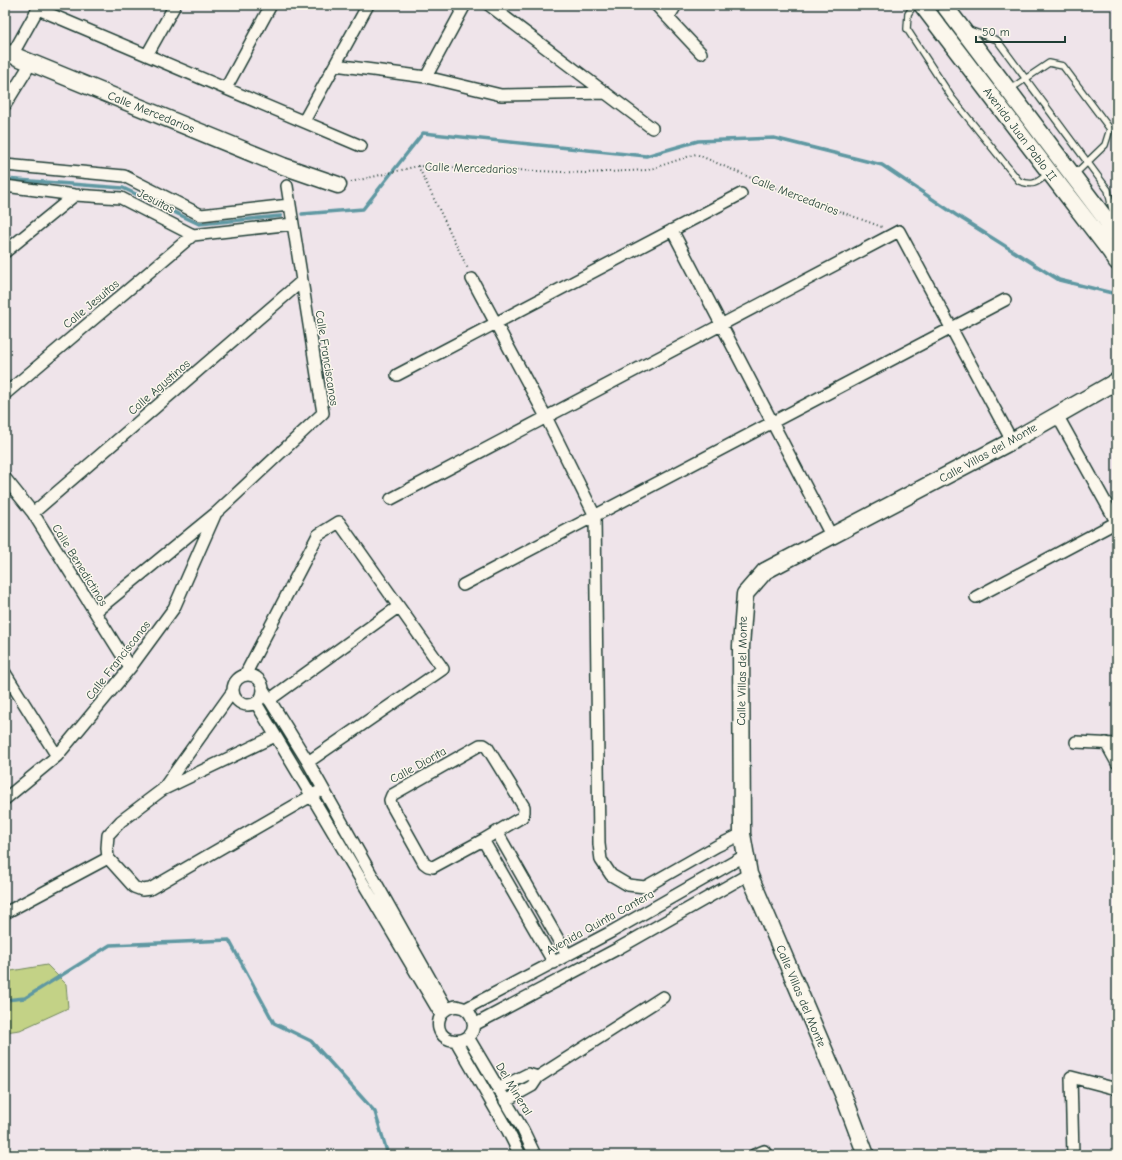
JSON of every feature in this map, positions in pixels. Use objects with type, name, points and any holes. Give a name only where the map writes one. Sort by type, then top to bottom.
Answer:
[{"type":"street","points":[[147,55],[175,5]]},
{"type":"street","points":[[226,88],[271,5]]},
{"type":"street","points":[[304,121],[368,5]]},
{"type":"street","points":[[426,77],[465,5]]},
{"type":"street","points":[[489,5],[652,128]]},
{"type":"street","points":[[656,5],[701,53]]},
{"type":"street","points":[[668,18],[676,5]]},
{"type":"street","name":"Avenida Juan Pablo II","points":[[922,5],[1117,262]]},
{"type":"street","name":"Avenida Juan Pablo II","points":[[944,5],[1117,233]]},
{"type":"street","points":[[8,53],[39,7],[147,55],[361,146]]},
{"type":"street","name":"Calle Mercedarios","points":[[8,53],[283,166],[338,185]]},
{"type":"street","points":[[5,105],[31,63]]},
{"type":"street","points":[[335,65],[426,77],[501,94],[606,93]]},
{"type":"street","name":"Jesuitas","points":[[5,165],[124,176],[201,215],[290,205]]},
{"type":"street","name":"Jesuitas","points":[[5,186],[74,195],[121,198],[193,235]]},
{"type":"street","name":"Calle Franciscanos","points":[[95,612],[216,513],[323,412],[287,186]]},
{"type":"street","points":[[397,375],[741,194]]},
{"type":"street","points":[[5,252],[74,195]]},
{"type":"street","points":[[193,235],[293,224]]},
{"type":"street","points":[[672,230],[832,536]]},
{"type":"street","points":[[391,499],[899,230],[1012,441]]},
{"type":"street","name":"Calle Jesuitas","points":[[5,394],[193,235]]},
{"type":"street","points":[[472,279],[546,417],[595,516],[599,844],[601,860],[611,875],[628,884],[645,887],[717,846],[742,834]]},
{"type":"street","name":"Calle Agustinos","points":[[33,513],[302,281]]},
{"type":"street","points":[[463,585],[1005,300]]},
{"type":"street","name":"Calle Villas del Monte","points":[[866,1155],[843,1094],[749,874],[742,834],[741,646],[745,594],[765,571],[1012,441],[1117,381]]},
{"type":"street","points":[[976,597],[1117,522],[1057,415]]},
{"type":"street","name":"Calle Benedictinos","points":[[5,478],[33,513],[130,668]]},
{"type":"street","name":"Calle Franciscanos","points":[[5,799],[57,756],[130,668],[174,608],[216,513]]},
{"type":"street","points":[[245,675],[318,535],[339,522],[443,669],[308,762]]},
{"type":"street","points":[[232,691],[236,700],[241,704],[251,705],[256,703],[398,607]]},
{"type":"street","points":[[5,673],[57,756]]},
{"type":"street","points":[[162,790],[232,691],[236,681],[245,675],[250,675],[259,680],[266,695],[324,790],[444,1012]]},
{"type":"street","points":[[256,703],[355,869],[444,1012]]},
{"type":"street","points":[[275,736],[162,790],[121,821],[108,835],[106,848],[108,858],[134,887],[142,890],[150,889],[311,795],[324,790]]},
{"type":"street","points":[[1076,742],[1111,744],[1117,763]]},
{"type":"street","name":"Calle Diorita","points":[[480,745],[484,745],[524,807],[524,812],[522,817],[483,840],[433,867],[428,866],[424,863],[391,804],[390,800],[392,795],[480,745]]},
{"type":"street","points":[[497,832],[567,956]]},
{"type":"street","points":[[483,840],[554,963]]},
{"type":"street","name":"Avenida Quinta Cantera","points":[[465,1009],[567,956],[746,855]]},
{"type":"street","points":[[5,913],[108,858]]},
{"type":"street","points":[[355,869],[364,862]]},
{"type":"street","points":[[474,1025],[618,948],[749,874]]},
{"type":"street","points":[[505,1101],[532,1086],[538,1077],[663,997]]},
{"type":"street","points":[[456,1006],[465,1009],[471,1015],[474,1025],[471,1033],[468,1037],[456,1041],[447,1039],[441,1032],[438,1024],[444,1012],[456,1006]]},
{"type":"street","name":"Del Mineral","points":[[468,1037],[523,1130],[535,1155]]},
{"type":"street","points":[[456,1041],[508,1131],[520,1155]]},
{"type":"street","points":[[498,1089],[528,1074],[538,1077]]},
{"type":"street","points":[[1073,1155],[1071,1077],[1117,1090]]},
{"type":"street","points":[[754,1155],[764,1151],[767,1155]]},
{"type":"lane","points":[[914,5],[908,14],[907,29],[952,98],[1019,181],[1027,184],[1034,184],[1050,173]]},
{"type":"lane","points":[[960,27],[997,40],[1026,78],[1108,190],[1117,233]]},
{"type":"lane","points":[[1008,91],[1049,63],[1063,66],[1110,129],[1105,145],[1073,176]]},
{"type":"path","name":"Calle Mercedarios","points":[[338,185],[418,166],[586,173],[648,170],[696,154],[764,184],[883,228],[899,230]]},
{"type":"path","points":[[418,166],[472,279]]},
{"type":"green space","points":[[47,965],[66,984],[68,1008],[20,1030],[5,1032],[5,972]]},
{"type":"waterway","points":[[302,214],[363,209],[423,133],[646,156],[698,141],[774,138],[882,165],[956,215],[1059,280],[1112,293]]},
{"type":"waterway","points":[[5,179],[123,188],[199,224],[281,216]]},
{"type":"waterway","points":[[5,1000],[25,998],[110,945],[229,940],[274,1023],[311,1041],[375,1112],[388,1155]]}]
